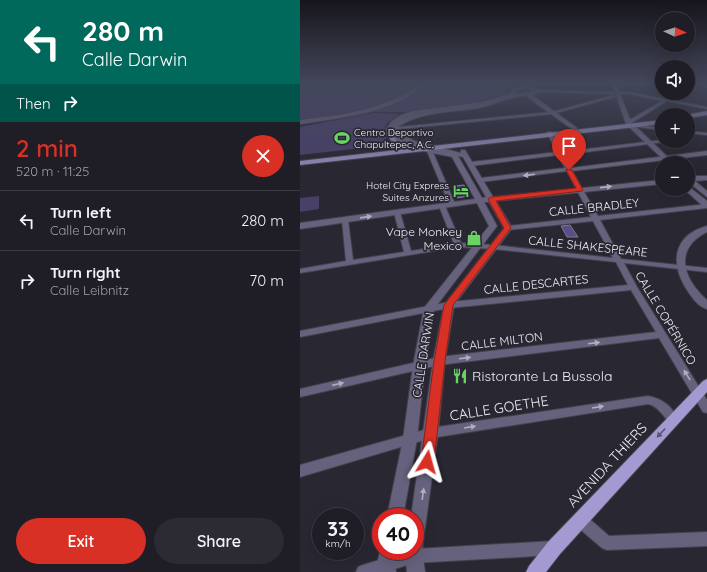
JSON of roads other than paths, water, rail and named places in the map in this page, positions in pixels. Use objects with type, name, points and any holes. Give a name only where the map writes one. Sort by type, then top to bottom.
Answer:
[{"type":"main road","points":[[695,116],[707,115]]},
{"type":"main road","points":[[300,158],[398,147],[459,144],[655,121]]},
{"type":"main road","points":[[300,163],[423,146],[550,134],[575,129],[626,125]]},
{"type":"main road","points":[[391,130],[398,147]]},
{"type":"main road","name":"AVENIDA THIERS","points":[[535,572],[554,548],[673,420],[704,391]]},
{"type":"street","points":[[300,122],[362,110]]},
{"type":"street","points":[[391,130],[391,124],[402,117],[420,112],[438,110]]},
{"type":"street","points":[[547,110],[575,129]]},
{"type":"street","points":[[391,130],[552,113],[564,110]]},
{"type":"street","points":[[621,110],[626,125],[641,144],[657,156]]},
{"type":"street","points":[[626,125],[650,110]]},
{"type":"street","points":[[626,125],[655,128]]},
{"type":"street","points":[[626,125],[648,143],[660,156]]},
{"type":"street","points":[[391,130],[398,136],[423,146],[466,156]]},
{"type":"street","points":[[695,133],[707,135]]},
{"type":"street","name":"CALLE COPÉRNICO","points":[[550,134],[618,261],[661,335],[704,391],[707,408]]},
{"type":"street","points":[[695,137],[707,135]]},
{"type":"street","points":[[471,164],[655,142]]},
{"type":"street","points":[[459,144],[508,228]]},
{"type":"street","points":[[423,146],[429,150],[452,204]]},
{"type":"street","name":"CALLE DARWIN","points":[[397,508],[410,439],[419,366],[429,308],[493,226],[455,156],[423,146]]},
{"type":"street","points":[[691,156],[707,153]]},
{"type":"street","points":[[481,180],[655,162]]},
{"type":"street","points":[[695,179],[707,178]]},
{"type":"street","points":[[300,226],[492,199],[655,183]]},
{"type":"street","points":[[695,184],[707,195]]},
{"type":"street","points":[[695,194],[707,205]]},
{"type":"street","name":"CALLE BRADLEY","points":[[508,228],[707,205]]},
{"type":"street","points":[[442,206],[458,245]]},
{"type":"street","points":[[397,212],[408,253]]},
{"type":"street","points":[[346,220],[350,263]]},
{"type":"street","name":"CALLE DARWIN","points":[[422,508],[432,434],[439,361],[448,305],[508,228]]},
{"type":"street","points":[[707,229],[696,234],[686,243],[681,255],[681,268],[688,285],[707,306]]},
{"type":"street","name":"CALLE SHAKESPEARE","points":[[300,271],[458,245],[492,247],[707,270]]},
{"type":"street","name":"CALLE DESCARTES","points":[[300,334],[448,305],[633,287]]},
{"type":"street","name":"CALLE MILTON","points":[[300,392],[439,361],[661,335]]},
{"type":"street","name":"CALLE GOETHE","points":[[300,471],[432,434],[648,400],[656,401],[663,405],[673,420]]},
{"type":"street","points":[[580,520],[607,543],[707,538]]},
{"type":"street","points":[[424,555],[554,548]]},
{"type":"street","points":[[363,572],[387,562]]},
{"type":"place","name":"Centro Deportivo Chapultepec, A.C.","points":[[342,138]]},
{"type":"place","name":"Hotel City Express Suites Anzures","points":[[461,191]]},
{"type":"place","name":"Vape Monkey Mexico","points":[[474,238]]},
{"type":"place","name":"Ristorante La Bussola","points":[[460,376]]}]
